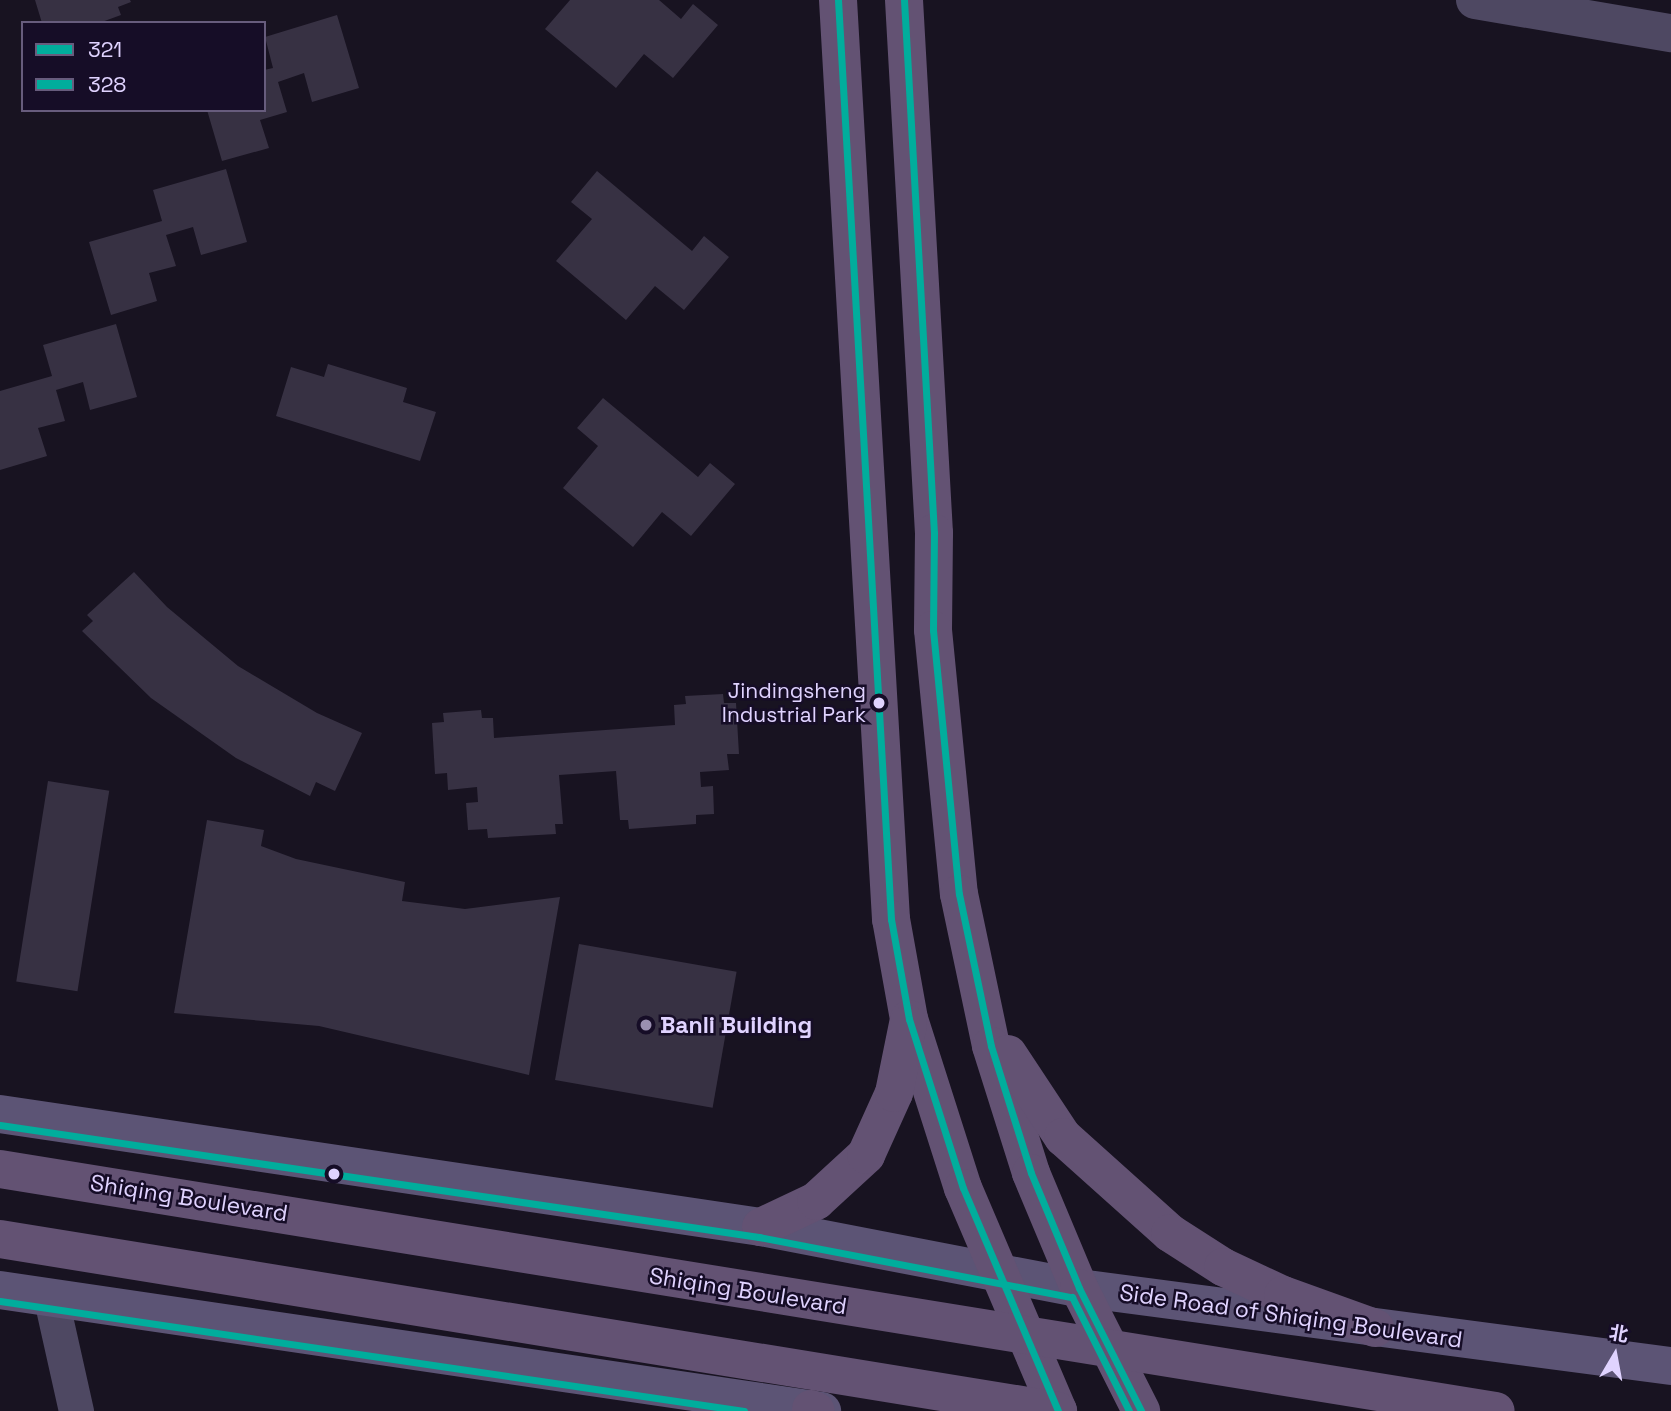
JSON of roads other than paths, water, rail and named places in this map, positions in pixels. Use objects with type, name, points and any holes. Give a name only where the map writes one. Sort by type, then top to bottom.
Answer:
[{"type":"main road","points":[[838,0],[882,816],[891,919],[909,1018],[963,1188],[1058,1411]]},
{"type":"main road","points":[[904,0],[934,533],[933,630],[959,894],[983,1006],[1031,1173],[1079,1288],[1141,1411]]},
{"type":"main road","points":[[983,1006],[1019,1074],[1063,1137],[1140,1208],[1223,1267],[1283,1296],[1376,1328]]},
{"type":"main road","points":[[761,1227],[816,1201],[866,1155],[894,1093],[909,1018]]},
{"type":"main road","name":"Side Road of Shiqing Boulevard","points":[[0,1114],[761,1227],[998,1275],[1079,1288],[1671,1366]]},
{"type":"main road","name":"Shiqing Boulevard","points":[[0,1169],[1496,1411]]},
{"type":"main road","points":[[0,1239],[406,1301],[1058,1411]]},
{"type":"main road","points":[[0,1290],[816,1410]]},
{"type":"street","points":[[1475,0],[1671,33]]},
{"type":"street","points":[[51,1299],[76,1411]]},
{"type":"place","name":"Jindingsheng Industrial Park","points":[[879,703]]},
{"type":"place","name":"Banli Building","points":[[646,1025]]}]
